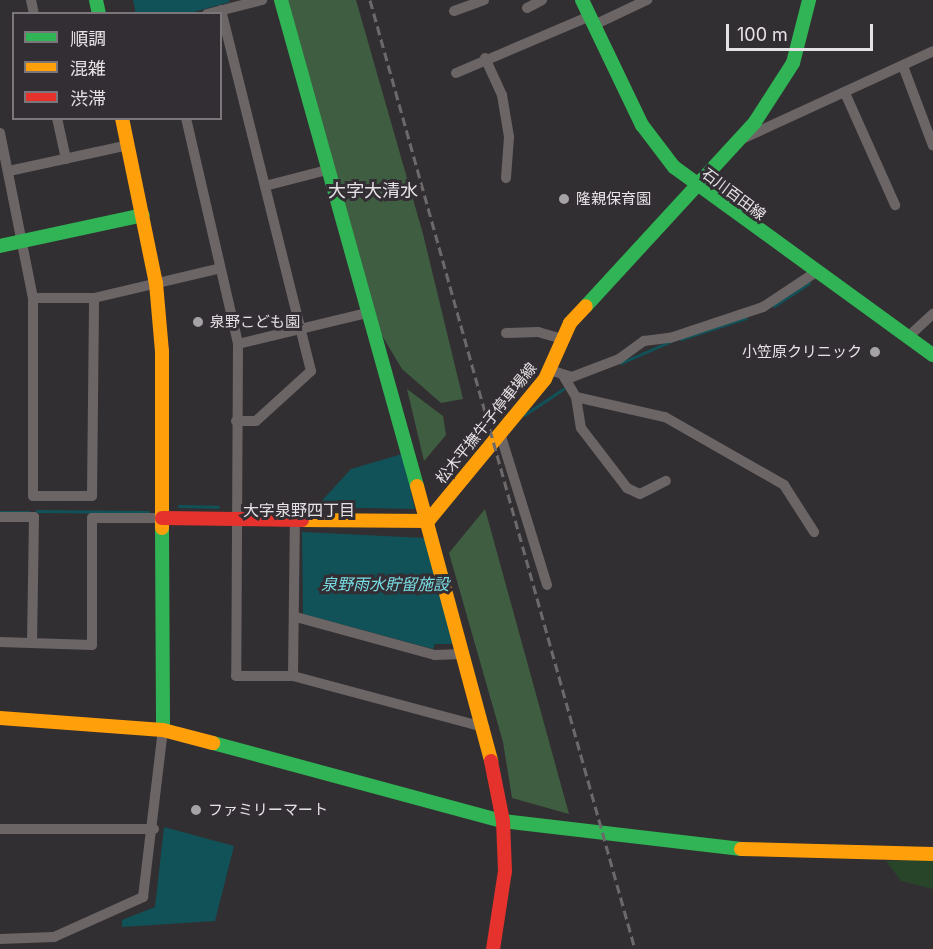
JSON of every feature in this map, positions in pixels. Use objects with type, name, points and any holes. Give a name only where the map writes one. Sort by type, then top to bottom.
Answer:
[{"type":"street","points":[[214,12],[262,0]]},
{"type":"street","points":[[280,0],[484,727],[503,821],[505,871],[494,944]]},
{"type":"street","points":[[454,11],[470,3],[484,0]]},
{"type":"street","points":[[527,8],[542,0]]},
{"type":"street","name":"石川百田線","points":[[582,0],[642,125],[694,185],[933,355]]},
{"type":"street","points":[[456,73],[485,58],[647,0]]},
{"type":"street","name":"松木平撫牛子停車場線","points":[[428,521],[550,370],[559,338],[694,185],[739,141],[794,63],[809,0]]},
{"type":"street","points":[[222,14],[311,371],[256,421],[236,421]]},
{"type":"street","points":[[739,141],[933,51]]},
{"type":"street","points":[[485,58],[501,95],[509,138],[506,178]]},
{"type":"street","points":[[903,66],[933,146]]},
{"type":"street","points":[[846,93],[895,205]]},
{"type":"street","points":[[57,120],[66,159]]},
{"type":"street","points":[[0,939],[54,937],[143,897],[154,829],[163,730],[162,351],[156,283],[122,120]]},
{"type":"street","points":[[186,120],[217,269],[238,344],[236,676],[293,676],[484,727]]},
{"type":"street","points":[[0,133],[24,241],[33,298],[33,496],[92,496],[94,298]]},
{"type":"street","points":[[9,171],[128,145]]},
{"type":"street","points":[[265,186],[327,170]]},
{"type":"street","points":[[0,246],[143,215]]},
{"type":"street","points":[[33,298],[94,298],[217,269]]},
{"type":"street","points":[[564,377],[619,359],[644,341],[763,307],[816,272]]},
{"type":"street","points":[[238,344],[367,313]]},
{"type":"street","points":[[908,337],[933,314]]},
{"type":"street","points":[[506,333],[538,332],[559,338]]},
{"type":"street","points":[[550,370],[564,377],[576,397],[582,428],[627,488],[640,494],[666,481]]},
{"type":"street","points":[[576,397],[664,417],[711,440],[794,493],[814,532]]},
{"type":"street","points":[[500,433],[547,585]]},
{"type":"street","points":[[0,517],[34,517],[32,643]]},
{"type":"street","points":[[0,642],[92,645],[92,518],[428,521]]},
{"type":"street","points":[[293,676],[296,617],[295,521]]},
{"type":"street","points":[[296,617],[435,655],[462,654]]},
{"type":"street","points":[[0,718],[163,730],[503,821],[781,854],[933,854]]},
{"type":"street","points":[[0,829],[154,829]]},
{"type":"green space","points":[[285,0],[356,0],[423,234],[463,399],[441,403],[402,369],[374,322]]},
{"type":"green space","points":[[407,389],[443,416],[446,435],[424,461]]},
{"type":"green space","points":[[485,509],[569,814],[512,798],[503,742],[449,553]]},
{"type":"green space","points":[[933,859],[933,889],[901,881],[886,861]]},
{"type":"water","points":[[133,0],[229,0],[230,2],[194,12],[136,12]]},
{"type":"water","points":[[402,454],[415,509],[316,507],[351,469]]},
{"type":"water","name":"泉野雨水貯留施設","points":[[302,532],[425,538],[454,644],[435,644],[433,649],[303,614]]},
{"type":"water","points":[[164,827],[234,846],[215,921],[122,927],[122,920],[155,907]]},
{"type":"waterway","points":[[774,306],[809,283]]},
{"type":"waterway","points":[[681,339],[746,318]]},
{"type":"waterway","points":[[621,363],[669,342]]},
{"type":"waterway","points":[[524,415],[563,389]]},
{"type":"waterway","points":[[179,506],[218,507]]},
{"type":"waterway","points":[[37,511],[148,512]]},
{"type":"waterway","points":[[0,512],[29,512]]},
{"type":"railway","points":[[370,0],[635,949]]},
{"type":"traffic: fast","points":[[96,0],[99,12]]},
{"type":"traffic: fast","points":[[281,0],[417,486]]},
{"type":"traffic: fast","points":[[582,0],[642,125],[674,167],[933,355]]},
{"type":"traffic: fast","points":[[586,306],[755,122],[793,63],[809,0]]},
{"type":"traffic: fast","points":[[0,246],[143,215]]},
{"type":"traffic: fast","points":[[162,528],[163,730]]},
{"type":"traffic: fast","points":[[213,743],[503,821],[741,849]]},
{"type":"traffic: slow","points":[[122,120],[156,283],[162,351],[162,528]]},
{"type":"traffic: slow","points":[[428,521],[545,379],[570,323],[586,306]]},
{"type":"traffic: slow","points":[[417,486],[491,761]]},
{"type":"traffic: slow","points":[[302,520],[428,521]]},
{"type":"traffic: slow","points":[[0,718],[163,730],[213,743]]},
{"type":"traffic: slow","points":[[741,849],[933,854]]},
{"type":"traffic: jam","points":[[162,518],[302,520]]},
{"type":"traffic: jam","points":[[491,761],[503,821],[505,871],[493,949]]},
{"type":"place","name":"隆親保育園","points":[[564,199]]},
{"type":"place","name":"泉野こども園","points":[[198,322]]},
{"type":"place","name":"小笠原クリニック","points":[[875,352]]},
{"type":"place","name":"ファミリーマート","points":[[196,810]]},
{"type":"district","name":"大字大清水","points":[[373,191]]},
{"type":"district","name":"大字泉野四丁目","points":[[299,510]]}]
